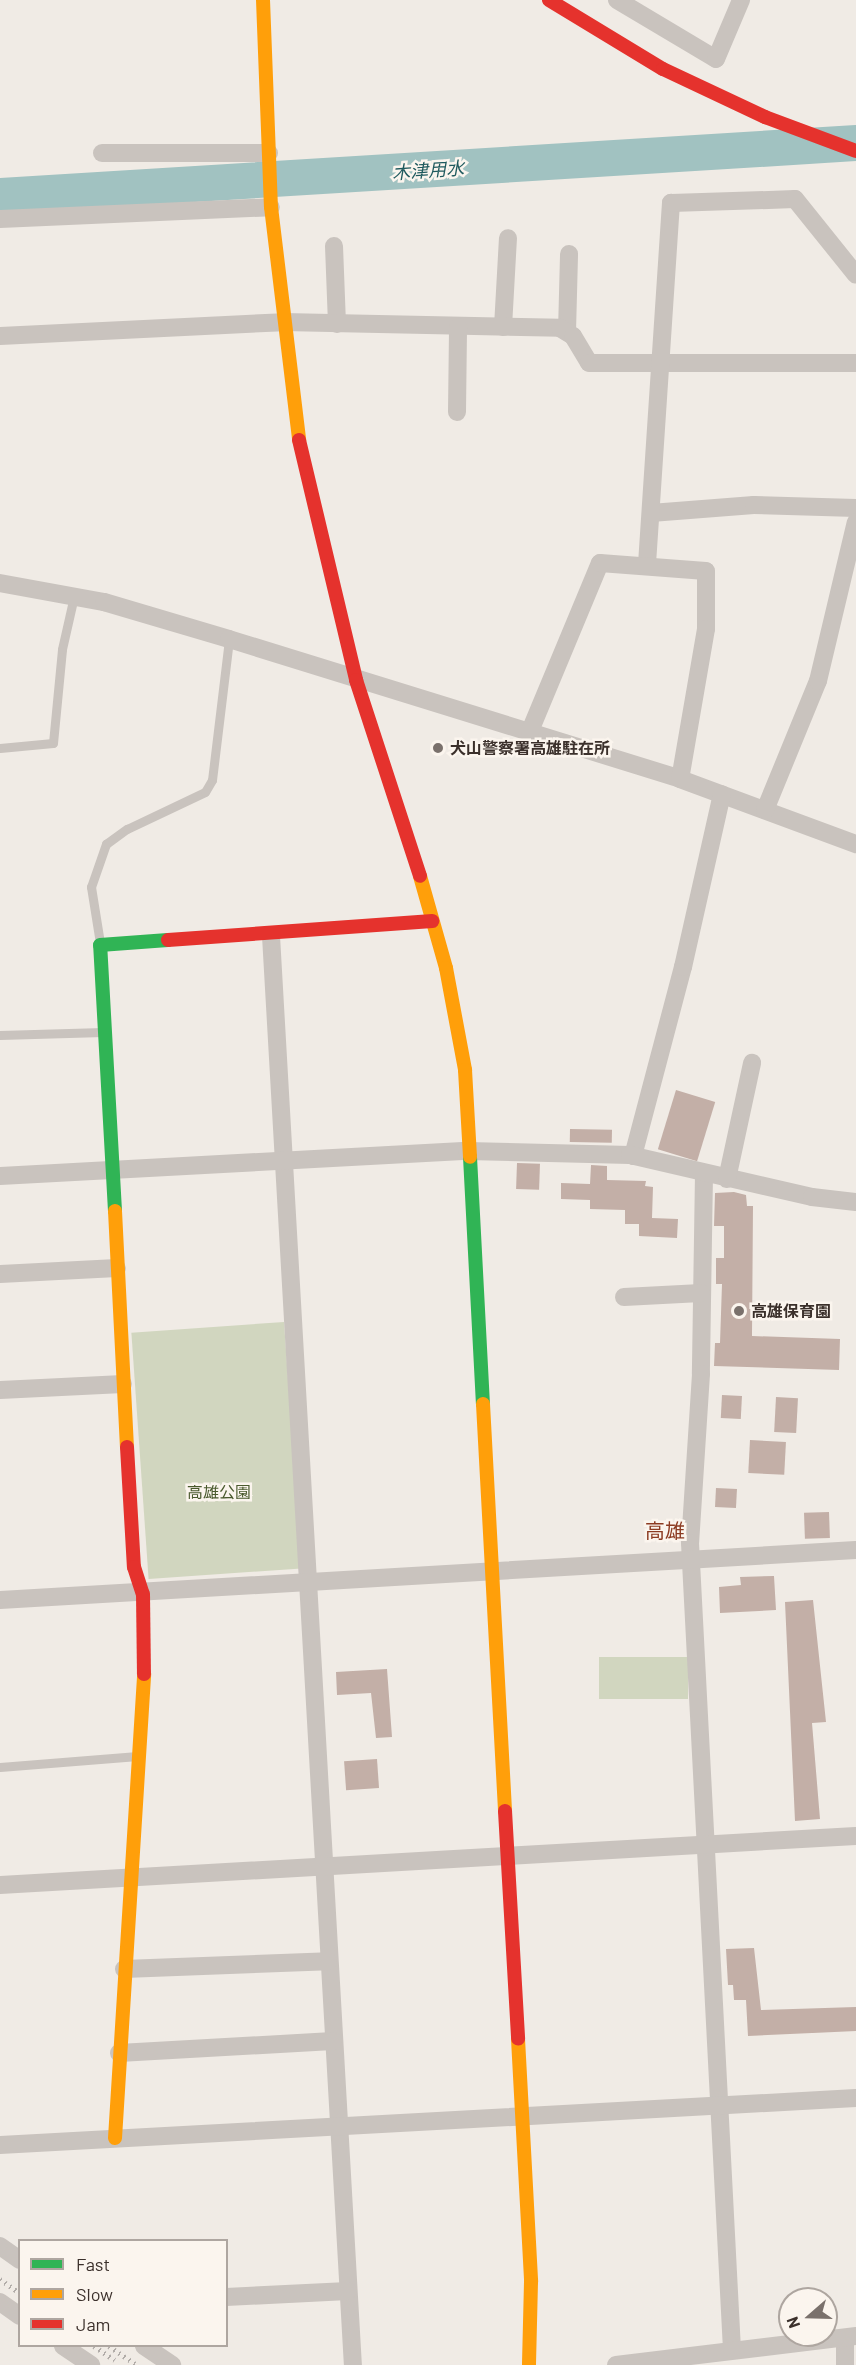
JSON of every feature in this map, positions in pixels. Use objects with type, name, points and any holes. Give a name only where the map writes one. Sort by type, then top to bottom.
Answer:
[{"type":"street","points":[[262,0],[271,200],[294,417],[356,680],[432,921],[465,1070],[467,1151],[491,1571],[504,1854],[531,2282],[530,2365]]},
{"type":"street","points":[[549,0],[663,69],[765,117],[856,151]]},
{"type":"street","points":[[627,3],[717,59],[741,0]]},
{"type":"street","points":[[102,153],[269,157]]},
{"type":"street","points":[[647,564],[663,363],[671,203],[795,199],[856,275]]},
{"type":"street","points":[[0,219],[271,200]]},
{"type":"street","points":[[503,327],[508,238]]},
{"type":"street","points":[[334,246],[338,324]]},
{"type":"street","points":[[569,254],[567,332],[589,363],[856,363]]},
{"type":"street","points":[[0,336],[283,322],[503,327],[567,332]]},
{"type":"street","points":[[457,412],[458,327]]},
{"type":"street","points":[[651,513],[754,505],[856,508]]},
{"type":"street","points":[[765,810],[818,681],[856,522]]},
{"type":"street","points":[[530,731],[600,563],[647,564],[706,571],[706,629],[680,779]]},
{"type":"street","points":[[0,583],[74,596],[229,639],[680,779],[856,844]]},
{"type":"street","points":[[633,1156],[683,967],[722,794]]},
{"type":"street","points":[[115,2138],[129,1877],[140,1756],[143,1594],[134,1567],[100,945],[271,936],[432,921]]},
{"type":"street","points":[[271,936],[328,1961],[353,2365]]},
{"type":"street","points":[[727,1179],[752,1063]]},
{"type":"street","points":[[0,1176],[111,1168],[467,1151],[633,1156],[727,1179],[856,1202]]},
{"type":"street","points":[[704,1173],[691,1561],[720,2106],[742,2355]]},
{"type":"street","points":[[0,1274],[117,1268]]},
{"type":"street","points":[[624,1297],[701,1293]]},
{"type":"street","points":[[0,1390],[123,1384]]},
{"type":"street","points":[[0,1600],[143,1594],[856,1550]]},
{"type":"street","points":[[0,1885],[504,1854],[856,1836]]},
{"type":"street","points":[[124,1969],[328,1961]]},
{"type":"street","points":[[119,2053],[333,2042]]},
{"type":"street","points":[[0,2145],[338,2126],[521,2119],[856,2098]]},
{"type":"street","points":[[0,2246],[18,2259]]},
{"type":"street","points":[[228,2297],[348,2291]]},
{"type":"street","points":[[0,2302],[18,2315]]},
{"type":"street","points":[[616,2365],[742,2355],[851,2337],[845,2365]]},
{"type":"street","points":[[64,2347],[91,2365]]},
{"type":"street","points":[[145,2347],[172,2365]]},
{"type":"lane","points":[[0,748],[53,742],[62,649],[74,596]]},
{"type":"lane","points":[[100,945],[91,887],[106,844],[127,829],[205,792],[212,780],[229,639]]},
{"type":"lane","points":[[0,1035],[104,1031]]},
{"type":"lane","points":[[0,1767],[140,1756]]},
{"type":"green space","name":"高雄公園","points":[[284,1322],[301,1568],[149,1579],[131,1333]]},
{"type":"green space","points":[[599,1657],[688,1657],[688,1699],[599,1699]]},
{"type":"building","points":[[676,1090],[715,1102],[697,1161],[658,1149]]},
{"type":"building","points":[[570,1129],[612,1130],[612,1143],[570,1142]]},
{"type":"building","points":[[517,1163],[540,1164],[539,1190],[516,1189]]},
{"type":"building","points":[[591,1165],[607,1166],[607,1180],[646,1181],[645,1186],[653,1187],[652,1218],[678,1219],[677,1238],[639,1236],[639,1224],[625,1224],[625,1210],[590,1209],[590,1200],[561,1199],[561,1183],[590,1184]]},
{"type":"building","points":[[734,1192],[746,1195],[747,1206],[753,1206],[752,1336],[840,1339],[839,1370],[714,1366],[715,1343],[720,1343],[722,1284],[716,1284],[716,1258],[724,1258],[724,1226],[714,1226],[715,1193]]},
{"type":"building","points":[[722,1395],[742,1396],[741,1419],[721,1418]]},
{"type":"building","points":[[776,1397],[798,1398],[796,1433],[774,1432]]},
{"type":"building","points":[[750,1440],[786,1442],[784,1475],[748,1473]]},
{"type":"building","points":[[716,1488],[737,1489],[736,1508],[715,1507]]},
{"type":"building","points":[[829,1512],[830,1538],[805,1539],[804,1513]]},
{"type":"building","points":[[774,1576],[776,1610],[720,1613],[719,1587],[741,1585],[740,1577]]},
{"type":"building","points":[[813,1600],[826,1722],[812,1723],[820,1819],[795,1821],[785,1602]]},
{"type":"building","points":[[387,1669],[392,1737],[376,1738],[371,1693],[337,1695],[336,1672]]},
{"type":"building","points":[[377,1759],[379,1788],[346,1790],[344,1761]]},
{"type":"building","points":[[754,1948],[761,2010],[856,2007],[856,2031],[748,2036],[746,2000],[734,2000],[733,1985],[728,1985],[726,1949]]},
{"type":"waterway","name":"木津用水","points":[[0,196],[856,143]]},
{"type":"railway","points":[[0,2279],[18,2292]]},
{"type":"railway","points":[[96,2347],[115,2360]]},
{"type":"railway","points":[[110,2347],[137,2365]]},
{"type":"traffic: fast","points":[[115,1211],[100,945],[168,940]]},
{"type":"traffic: fast","points":[[470,1157],[483,1404]]},
{"type":"traffic: slow","points":[[263,0],[271,207],[299,440]]},
{"type":"traffic: slow","points":[[420,876],[446,968],[465,1070],[470,1157]]},
{"type":"traffic: slow","points":[[115,1211],[127,1447]]},
{"type":"traffic: slow","points":[[483,1404],[505,1811]]},
{"type":"traffic: slow","points":[[115,2138],[144,1674]]},
{"type":"traffic: slow","points":[[518,2039],[531,2282],[529,2365]]},
{"type":"traffic: jam","points":[[549,0],[663,69],[765,117],[856,151]]},
{"type":"traffic: jam","points":[[299,440],[356,680],[420,876]]},
{"type":"traffic: jam","points":[[168,940],[432,921]]},
{"type":"traffic: jam","points":[[127,1447],[134,1567],[143,1594],[144,1674]]},
{"type":"traffic: jam","points":[[505,1811],[518,2039]]},
{"type":"place","name":"犬山警察署高雄駐在所","points":[[438,748]]},
{"type":"place","name":"高雄保育園","points":[[739,1311]]},
{"type":"district","name":"高雄","points":[[665,1530]]}]
